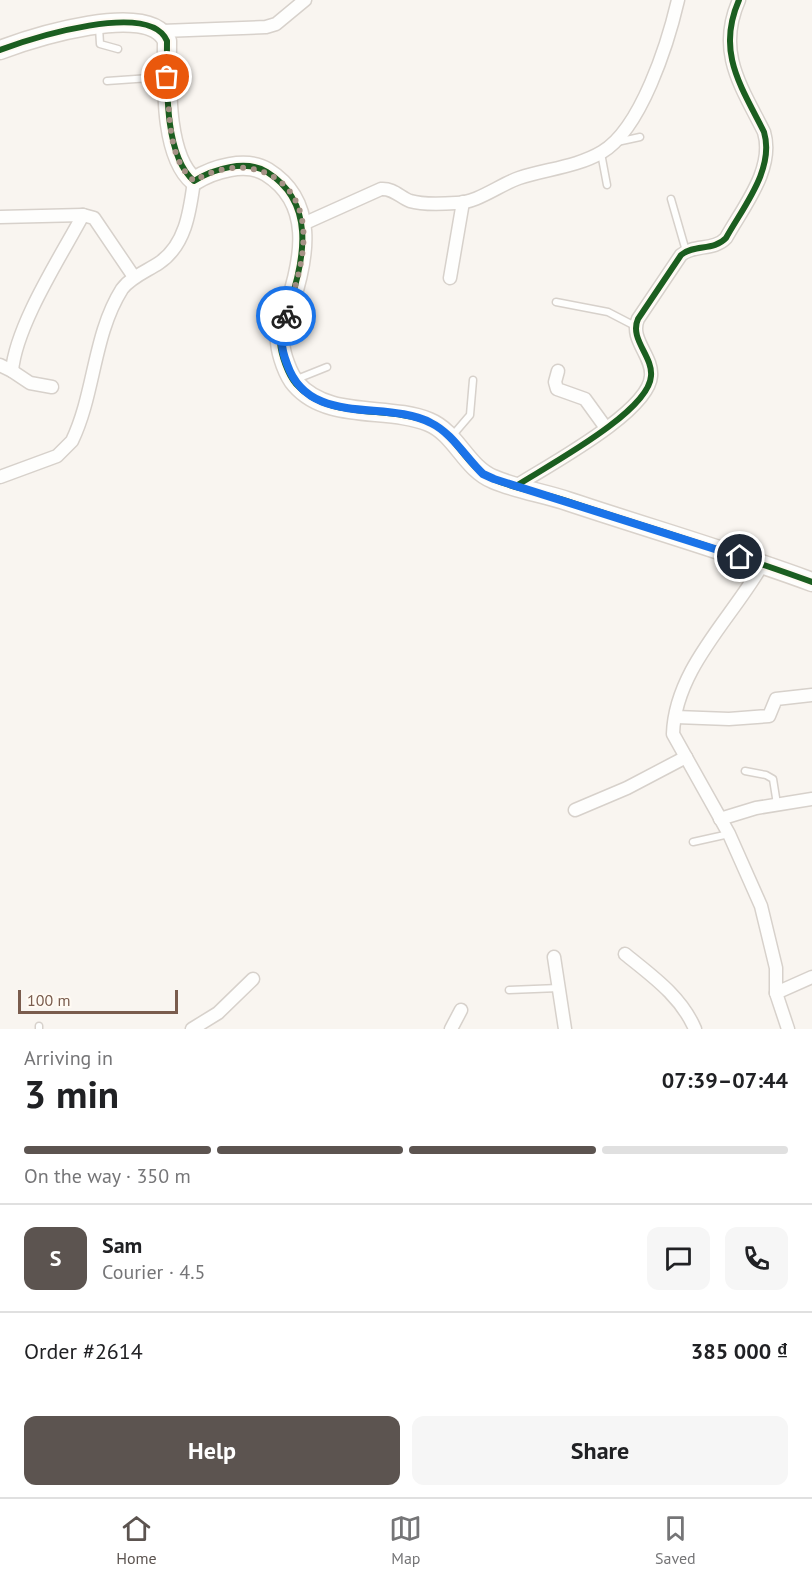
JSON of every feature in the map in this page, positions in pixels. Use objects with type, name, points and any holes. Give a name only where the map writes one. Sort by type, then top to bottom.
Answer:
[{"type":"street","points":[[0,50],[57,31],[116,20],[141,22],[162,31],[266,27],[276,24],[305,0]]},
{"type":"street","points":[[303,224],[387,188],[415,202],[464,202],[519,178],[574,164],[600,153],[616,142],[631,124],[664,53],[678,0]]},
{"type":"street","points":[[516,486],[634,408],[650,382],[650,365],[635,326],[686,251],[722,243],[765,164],[764,132],[729,57],[730,26],[739,0]]},
{"type":"street","points":[[0,477],[57,456],[72,441],[114,304],[124,286],[134,277],[162,261],[181,236],[191,206],[194,181],[184,169],[172,140],[167,42],[162,31]]},
{"type":"street","points":[[194,181],[220,169],[263,170],[281,182],[290,193],[303,224],[299,276],[280,342],[294,381],[303,391],[320,401],[342,407],[418,418],[431,423],[483,474],[812,582]]},
{"type":"street","points":[[450,278],[464,202]]},
{"type":"street","points":[[0,218],[83,215],[94,218],[134,277]]},
{"type":"street","points":[[12,371],[15,352],[31,314],[83,215]]},
{"type":"street","points":[[0,366],[30,383],[52,387]]},
{"type":"street","points":[[558,371],[555,382],[557,389],[585,399],[606,428]]},
{"type":"street","points":[[762,565],[694,666],[676,717],[673,734],[729,834],[761,906],[776,968],[776,993],[788,1029]]},
{"type":"street","points":[[676,717],[729,719],[769,716],[776,699],[812,695]]},
{"type":"street","points":[[575,810],[627,788],[686,757]]},
{"type":"street","points":[[720,819],[812,799]]},
{"type":"street","points":[[625,954],[659,981],[683,1006],[695,1029]]},
{"type":"street","points":[[554,957],[566,1029]]},
{"type":"street","points":[[776,993],[812,977]]},
{"type":"street","points":[[192,1029],[218,1012],[253,979]]},
{"type":"street","points":[[451,1029],[461,1010]]},
{"type":"lane","points":[[99,23],[100,44],[118,49]]},
{"type":"lane","points":[[107,81],[167,77]]},
{"type":"lane","points":[[616,142],[640,137]]},
{"type":"lane","points":[[600,153],[607,185]]},
{"type":"lane","points":[[671,199],[686,251]]},
{"type":"lane","points":[[556,302],[608,312],[635,326]]},
{"type":"lane","points":[[294,381],[327,366]]},
{"type":"lane","points":[[449,439],[461,429],[470,415],[472,380]]},
{"type":"lane","points":[[745,771],[766,774],[773,779],[778,805]]},
{"type":"lane","points":[[693,842],[729,834]]},
{"type":"lane","points":[[509,990],[559,988]]},
{"type":"cycle path","points":[[516,486],[572,452],[616,421],[646,390],[651,369],[637,334],[638,319],[681,255],[716,245],[726,238],[756,187],[765,160],[766,146],[764,132],[740,84],[731,52],[730,36],[739,0]]},
{"type":"cycle path","points":[[0,50],[62,31],[115,23],[138,23],[156,29],[167,41],[169,116],[177,154],[184,169],[194,181],[220,169],[240,166],[259,168],[282,184],[293,199],[302,231],[302,249],[280,342],[283,359],[290,375],[309,396],[341,408],[395,414],[429,422],[447,434],[475,467],[493,479],[690,540],[812,582]]},
{"type":"way so far","points":[[167,77],[172,140],[188,176],[194,181],[207,173],[220,169],[263,170],[281,182],[297,206],[303,224],[302,255],[299,276],[286,316]]},
{"type":"route","points":[[286,316],[280,342],[291,376],[296,385],[320,401],[342,407],[418,418],[431,423],[443,432],[475,467],[494,479],[740,557]]}]
